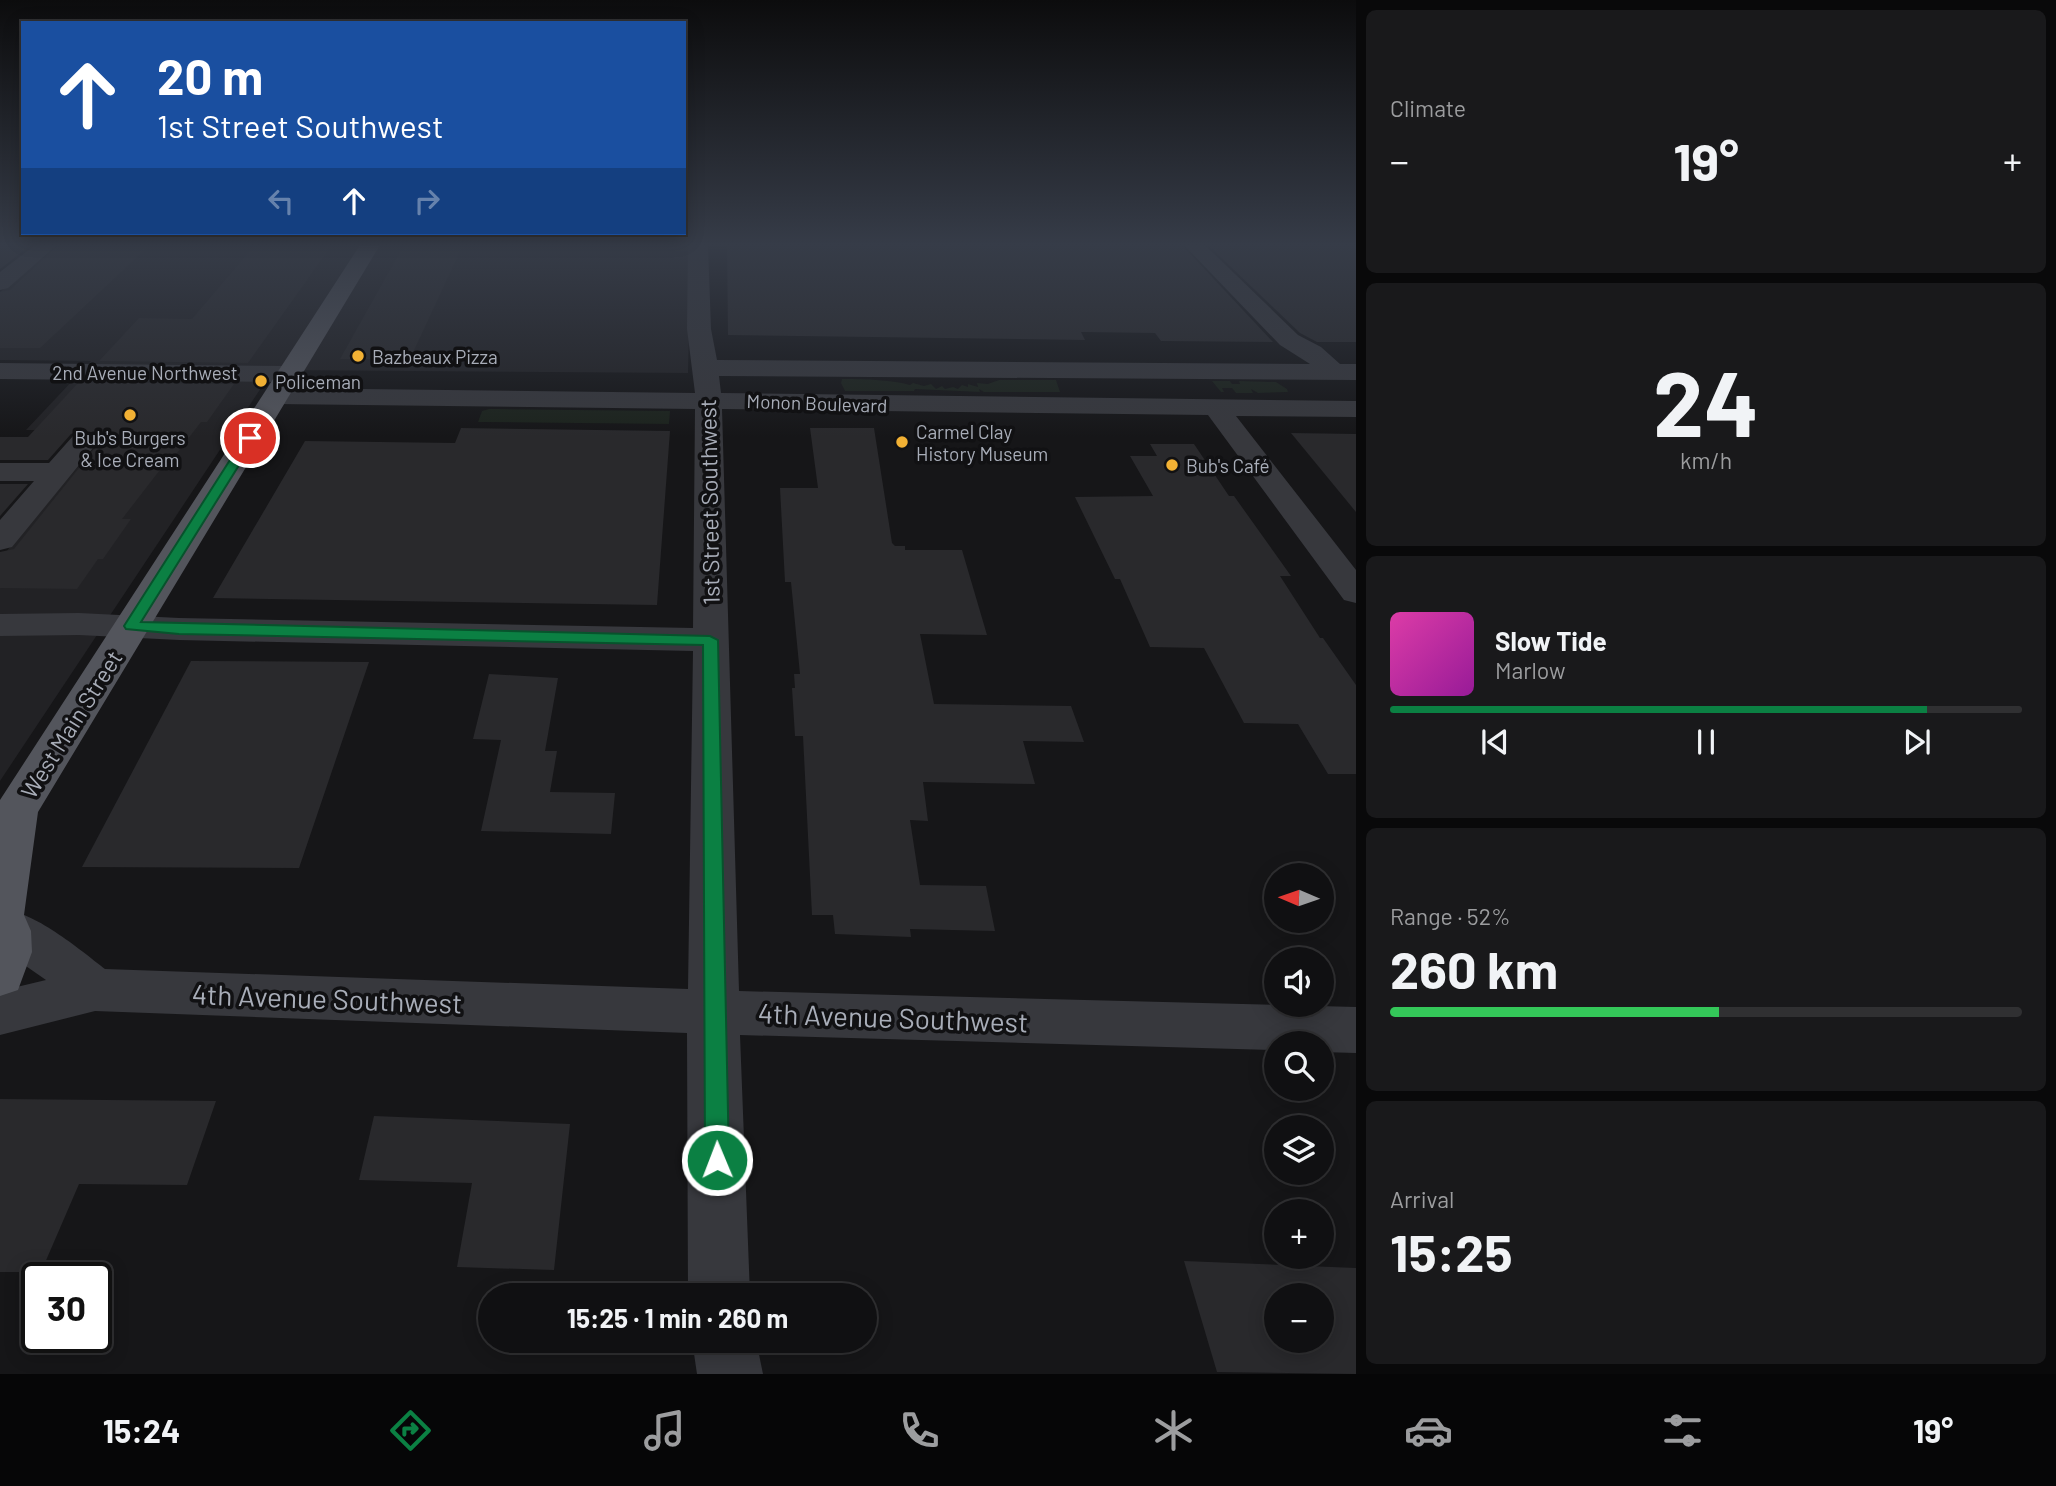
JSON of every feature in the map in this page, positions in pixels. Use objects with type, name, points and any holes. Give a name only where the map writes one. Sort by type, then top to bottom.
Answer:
[{"type":"main road","name":"West Main Street","points":[[0,975],[10,950],[3,920],[8,820],[331,309]]},
{"type":"street","name":"1st Street Southwest","points":[[699,309],[706,384],[719,1283]]},
{"type":"street","points":[[1258,309],[1289,340],[1345,372]]},
{"type":"street","name":"2nd Avenue Northwest","points":[[0,371],[284,385]]},
{"type":"street","name":"Monon Boulevard","points":[[284,385],[706,384],[1345,372]]},
{"type":"street","name":"Monon Boulevard","points":[[706,384],[880,405],[1356,409]]},
{"type":"street","points":[[1216,408],[1356,593]]},
{"type":"street","points":[[0,540],[83,442]]},
{"type":"street","points":[[0,471],[58,472]]},
{"type":"street","points":[[0,625],[710,640]]},
{"type":"street","points":[[3,920],[95,990]]},
{"type":"street","name":"4th Avenue Southwest","points":[[0,1013],[95,990],[713,1012],[1356,1030]]},
{"type":"street","points":[[726,1353],[730,1374]]},
{"type":"shaded area","points":[[0,309],[689,309],[688,373],[273,370],[0,781],[0,559],[108,431],[26,430],[91,361],[0,360]]},
{"type":"shaded area","points":[[842,379],[879,380],[924,386],[931,384],[936,389],[942,386],[945,389],[958,389],[962,385],[968,387],[968,384],[978,387],[977,383],[988,384],[999,380],[1056,380],[1060,392],[984,392],[979,389],[980,392],[915,389],[845,391]]},
{"type":"shaded area","points":[[1212,381],[1230,381],[1232,384],[1240,384],[1239,381],[1276,382],[1288,392],[1258,393],[1251,389],[1253,393],[1236,393],[1232,388],[1222,388],[1224,392],[1221,392]]},
{"type":"shaded area","points":[[482,411],[670,411],[669,424],[478,422]]},
{"type":"building","points":[[0,309],[82,309],[40,348],[0,348]]},
{"type":"building","points":[[200,309],[286,309],[248,363],[99,361],[139,318],[192,319]]},
{"type":"building","points":[[368,309],[433,309],[410,359],[340,359]]},
{"type":"building","points":[[728,309],[1242,309],[1273,342],[1161,341],[1155,333],[1081,332],[1085,340],[728,335]]},
{"type":"building","points":[[1275,309],[1356,309],[1356,342],[1317,342],[1300,333]]},
{"type":"building","points":[[79,382],[234,384],[207,422],[201,422],[177,453],[173,453],[122,519],[131,519],[103,559],[98,559],[77,589],[0,588],[0,552],[14,549],[99,443],[95,435],[82,430],[71,434],[48,460],[0,460],[0,437],[28,437]]},
{"type":"building","points":[[461,428],[670,431],[657,605],[213,598],[305,441],[455,443]]},
{"type":"building","points":[[810,428],[874,428],[892,543],[895,546],[905,546],[905,550],[962,550],[987,635],[920,634],[934,704],[1071,706],[1084,742],[1023,741],[1035,784],[923,782],[928,821],[910,820],[920,885],[986,886],[995,931],[910,929],[911,937],[835,934],[833,915],[812,915],[803,736],[795,736],[792,688],[795,688],[794,674],[800,674],[791,582],[785,582],[780,488],[818,488]]},
{"type":"building","points":[[1291,433],[1356,434],[1356,512]]},
{"type":"building","points":[[1150,444],[1194,444],[1229,496],[1234,496],[1291,576],[1280,576],[1320,638],[1323,638],[1356,685],[1356,774],[1328,774],[1298,724],[1244,723],[1204,648],[1150,647],[1120,579],[1115,579],[1075,497],[1153,496],[1130,456],[1157,456]]},
{"type":"building","points":[[0,484],[28,484],[0,516]]},
{"type":"building","points":[[191,661],[369,662],[299,868],[82,867]]},
{"type":"building","points":[[489,674],[558,678],[545,751],[557,751],[550,792],[615,793],[611,834],[481,831],[501,740],[473,739]]},
{"type":"building","points":[[0,1099],[216,1101],[187,1185],[79,1184],[45,1262],[21,1262],[21,1272],[0,1272]]},
{"type":"building","points":[[374,1116],[570,1124],[554,1270],[457,1267],[472,1183],[359,1180]]},
{"type":"building","points":[[1184,1261],[1264,1264],[1264,1269],[1356,1268],[1356,1374],[1217,1372]]},
{"type":"place","name":"Bazbeaux Pizza","points":[[358,356]]},
{"type":"place","name":"Policeman","points":[[261,381]]},
{"type":"place","name":"Bub's Burgers & Ice Cream","points":[[130,415]]},
{"type":"place","name":"Carmel Clay History Museum","points":[[902,442]]},
{"type":"place","name":"Bub's Café","points":[[1172,465]]},
{"type":"route","points":[[250,438],[132,626],[710,640],[717,1160]]}]
